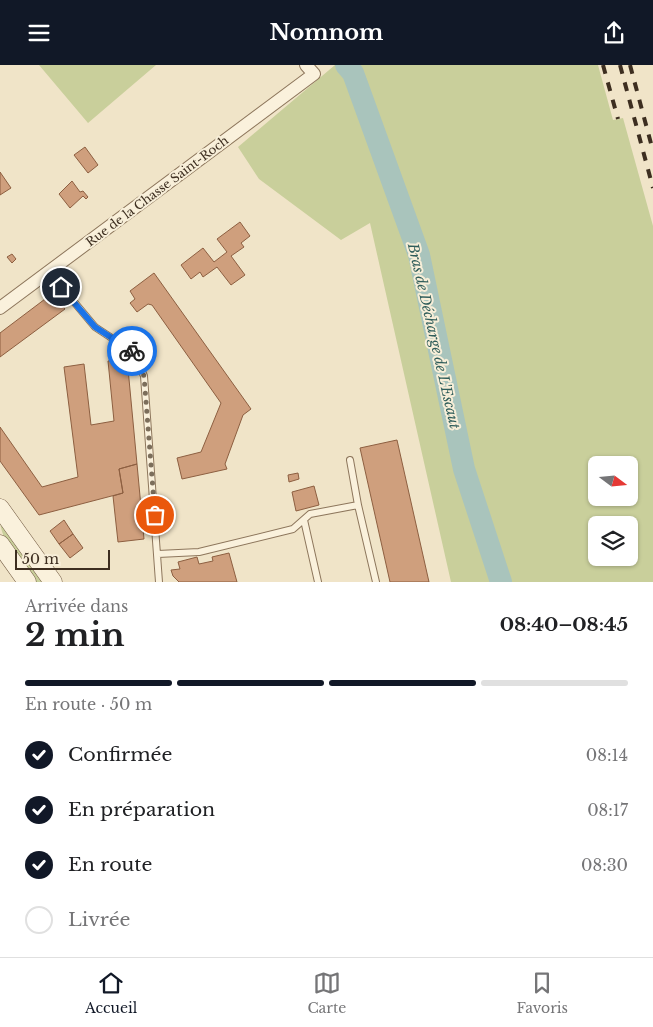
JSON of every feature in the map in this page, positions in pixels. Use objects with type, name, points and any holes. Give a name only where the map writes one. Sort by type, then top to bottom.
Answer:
[{"type":"main road","points":[[0,508],[53,582]]},
{"type":"main road","points":[[0,544],[27,582]]},
{"type":"street","name":"Rue de la Chasse Saint-Roch","points":[[0,308],[310,69]]},
{"type":"lane","points":[[49,272],[95,327],[133,352],[144,376],[159,582]]},
{"type":"lane","points":[[350,459],[358,505],[376,582]]},
{"type":"lane","points":[[158,554],[200,552],[293,529],[310,514],[358,505]]},
{"type":"lane","points":[[304,520],[318,582]]},
{"type":"green space","points":[[39,65],[156,65],[88,123]]},
{"type":"green space","points":[[335,65],[598,65],[613,120],[623,118],[653,226],[653,582],[451,582],[370,223],[341,240],[259,179],[238,147]]},
{"type":"green space","points":[[0,519],[44,582],[36,582],[13,552],[4,536]]},
{"type":"building","points":[[85,147],[98,165],[88,173],[74,155]]},
{"type":"building","points":[[0,172],[11,188],[0,195]]},
{"type":"building","points":[[72,181],[80,192],[83,191],[88,197],[86,199],[83,196],[70,208],[59,194]]},
{"type":"building","points":[[240,222],[250,236],[241,243],[244,247],[231,256],[245,275],[231,285],[217,267],[203,277],[200,272],[191,279],[181,265],[203,248],[214,262],[227,252],[217,239]]},
{"type":"building","points":[[12,254],[16,259],[12,263],[7,257]]},
{"type":"building","points":[[154,273],[251,409],[243,415],[225,464],[227,469],[182,479],[177,458],[201,452],[221,403],[152,305],[148,304],[137,312],[130,303],[135,299],[130,291]]},
{"type":"building","points":[[53,293],[65,309],[0,357],[0,333]]},
{"type":"building","points":[[127,358],[137,464],[119,469],[123,493],[39,515],[0,461],[0,427],[42,487],[78,477],[64,367],[84,364],[91,425],[114,421],[108,361]]},
{"type":"building","points":[[397,440],[429,582],[390,582],[360,448]]},
{"type":"building","points":[[137,464],[144,539],[118,542],[113,496],[123,493],[119,469]]},
{"type":"building","points":[[298,473],[299,479],[289,482],[288,475]]},
{"type":"building","points":[[314,486],[319,505],[296,511],[292,492]]},
{"type":"building","points":[[64,520],[73,534],[59,544],[50,531]]},
{"type":"building","points":[[73,534],[83,548],[70,558],[59,544]]},
{"type":"building","points":[[229,553],[237,582],[179,582],[173,576],[171,570],[180,569],[178,562],[197,557],[199,564],[213,561],[212,557]]},
{"type":"waterway","name":"Bras de Décharge de L'Escaut","points":[[346,65],[353,73],[419,255],[464,469],[501,582]]},
{"type":"railway","points":[[603,65],[618,119]]},
{"type":"railway","points":[[620,65],[653,188]]},
{"type":"railway","points":[[630,65],[653,151]]},
{"type":"way so far","points":[[132,351],[144,376],[155,515]]},
{"type":"route","points":[[61,287],[95,327],[132,351]]}]
